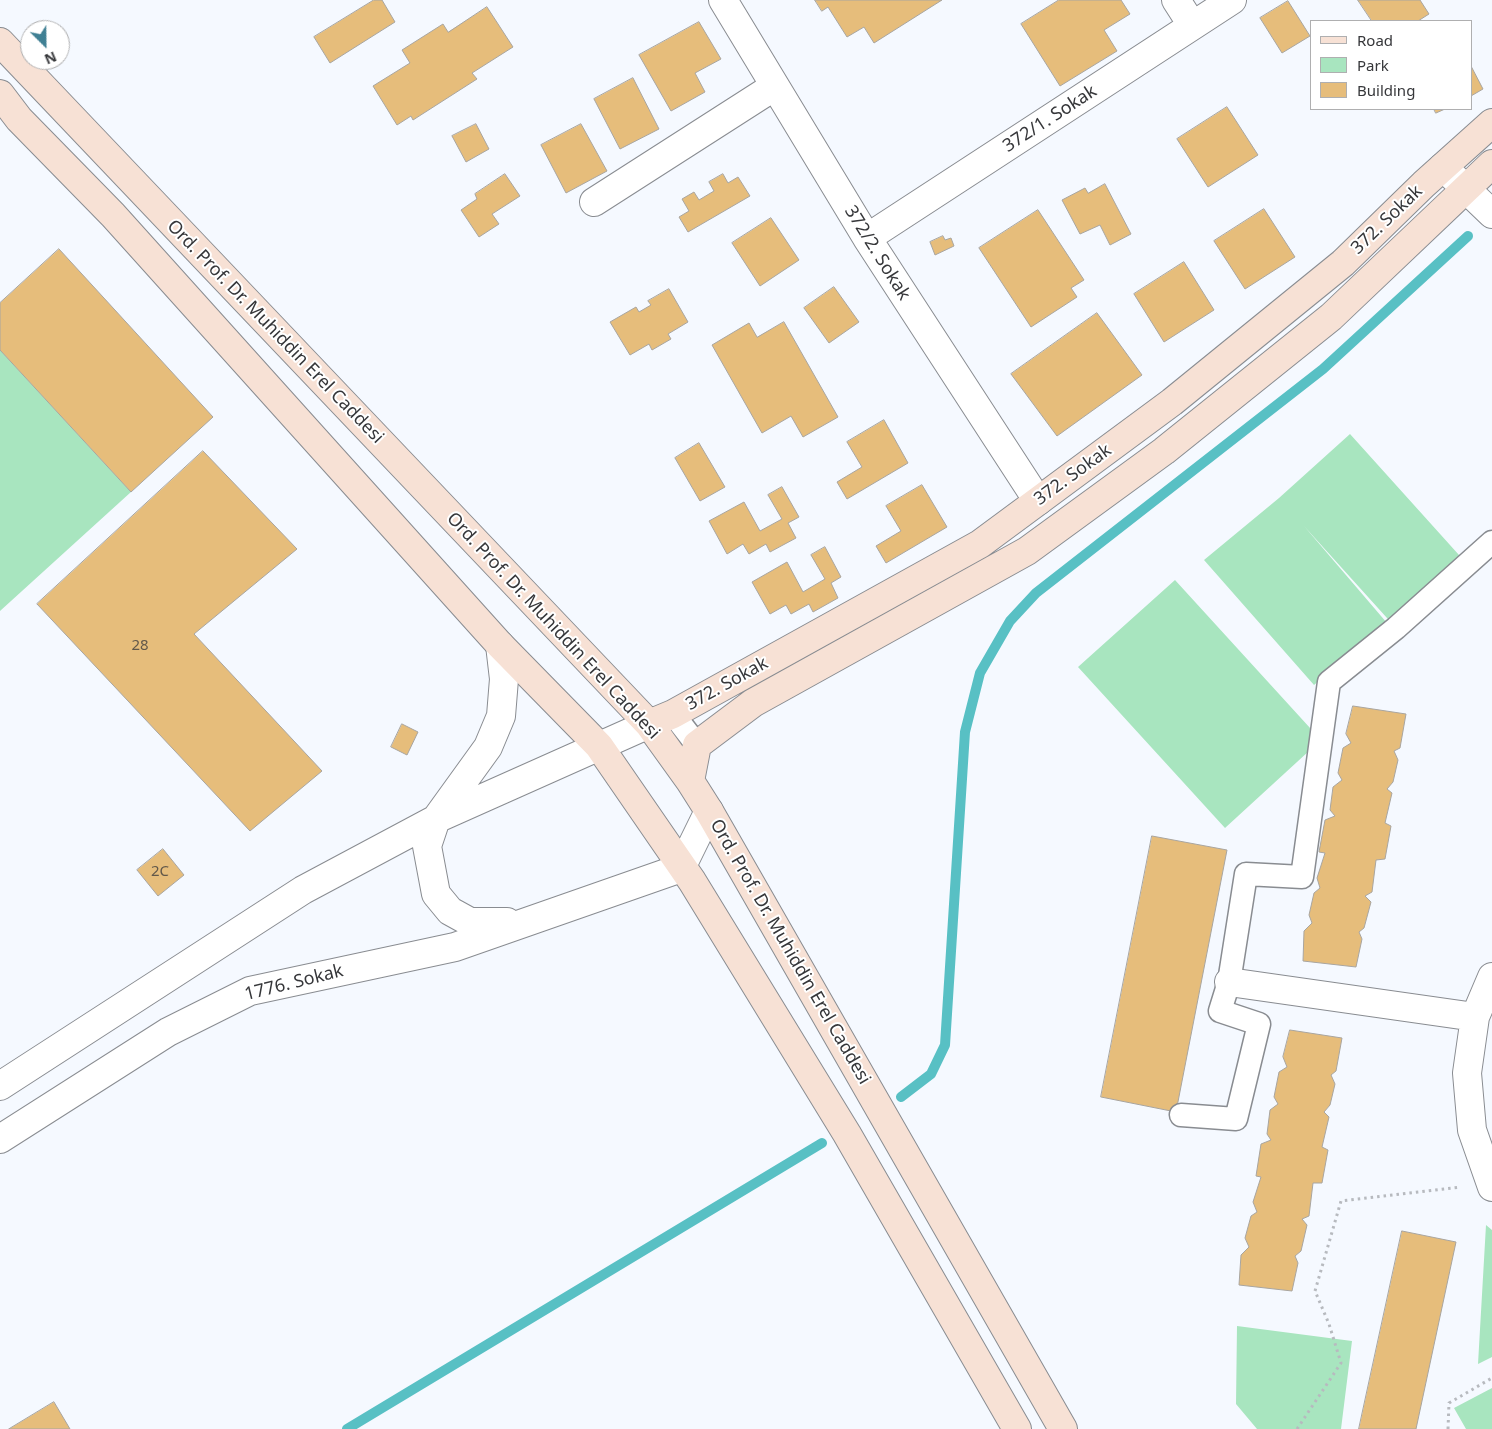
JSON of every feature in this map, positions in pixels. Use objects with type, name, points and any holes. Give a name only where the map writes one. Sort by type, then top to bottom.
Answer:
[{"type":"main road","name":"Ord. Prof. Dr. Muhiddin Erel Caddesi","points":[[0,42],[661,719],[690,780],[1063,1429]]},
{"type":"main road","name":"Ord. Prof. Dr. Muhiddin Erel Caddesi","points":[[0,94],[19,119],[113,215],[500,645],[599,746],[681,868],[692,881],[847,1134],[1017,1429]]},
{"type":"main road","name":"372. Sokak","points":[[661,719],[980,544],[1172,402],[1343,263],[1492,123]]},
{"type":"main road","name":"372. Sokak","points":[[697,745],[753,703],[1034,546],[1164,451],[1332,317],[1492,164]]},
{"type":"main road","points":[[690,780],[697,745]]},
{"type":"street","name":"372/2. Sokak","points":[[723,0],[867,238],[1038,501]]},
{"type":"street","points":[[1176,0],[1192,26]]},
{"type":"street","name":"372/1. Sokak","points":[[867,238],[1232,0]]},
{"type":"street","points":[[594,202],[775,86]]},
{"type":"street","points":[[1443,167],[1492,214]]},
{"type":"street","points":[[1180,1114],[1236,1118],[1259,1024],[1220,1011],[1229,982],[1246,874],[1302,877],[1330,682],[1396,628],[1492,542]]},
{"type":"street","name":"1776. Sokak","points":[[500,645],[504,679],[502,716],[488,747],[436,819],[428,846],[431,873],[436,894],[450,911],[470,922],[532,922]]},
{"type":"street","points":[[661,719],[697,745]]},
{"type":"street","name":"372. Sokak","points":[[599,746],[661,719]]},
{"type":"street","name":"1776. Sokak","points":[[0,1086],[303,890],[436,819],[599,746]]},
{"type":"street","points":[[681,868],[709,811]]},
{"type":"street","name":"1776. Sokak","points":[[0,1139],[168,1032],[250,991],[455,947],[532,922],[681,868]]},
{"type":"street","points":[[1491,1185],[1472,1130],[1467,1073],[1475,1017],[1492,977]]},
{"type":"street","points":[[1229,982],[1475,1017]]},
{"type":"path","points":[[1297,1429],[1341,1363],[1329,1324],[1314,1292],[1341,1201],[1491,1185]]},
{"type":"path","points":[[1448,1429],[1449,1403],[1492,1378]]},
{"type":"green space","points":[[0,350],[131,492],[0,611]]},
{"type":"green space","points":[[1350,434],[1468,565],[1396,628],[1304,526],[1387,623],[1314,685],[1204,560],[1279,498]]},
{"type":"green space","points":[[1175,580],[1321,740],[1225,828],[1078,667]]},
{"type":"green space","points":[[1486,1225],[1492,1230],[1492,1357],[1478,1364]]},
{"type":"green space","points":[[1237,1326],[1352,1341],[1341,1429],[1257,1429],[1236,1404]]},
{"type":"green space","points":[[1492,1388],[1492,1429],[1466,1429],[1454,1408]]},
{"type":"building","points":[[374,0],[382,0],[395,22],[330,63],[314,37]]},
{"type":"building","points":[[815,0],[942,0],[874,43],[864,27],[847,37],[828,7],[822,11]]},
{"type":"building","points":[[1059,0],[1121,0],[1130,14],[1104,30],[1117,51],[1060,86],[1021,24]]},
{"type":"building","points":[[1358,0],[1420,0],[1429,14],[1420,20],[1371,20]]},
{"type":"building","points":[[1288,1],[1310,36],[1282,53],[1260,18]]},
{"type":"building","points":[[487,7],[513,47],[472,73],[477,79],[413,120],[411,116],[397,125],[373,86],[410,63],[402,50],[443,24],[448,32]]},
{"type":"building","points":[[699,22],[721,59],[695,73],[705,92],[671,111],[639,55]]},
{"type":"building","points":[[1472,68],[1483,89],[1472,95]]},
{"type":"building","points":[[633,78],[659,129],[620,149],[594,99]]},
{"type":"building","points":[[1227,107],[1258,155],[1208,187],[1177,139]]},
{"type":"building","points":[[476,124],[489,149],[466,162],[452,136]]},
{"type":"building","points":[[581,124],[607,171],[566,193],[541,145]]},
{"type":"building","points":[[505,174],[520,196],[492,214],[499,224],[479,237],[461,210],[477,199],[475,194]]},
{"type":"building","points":[[723,174],[728,183],[738,177],[750,196],[688,232],[679,217],[689,211],[682,199],[694,192],[699,200],[714,191],[709,182]]},
{"type":"building","points":[[1105,184],[1131,234],[1110,245],[1100,225],[1080,234],[1062,200],[1085,188],[1088,193]]},
{"type":"building","points":[[1264,209],[1295,257],[1245,289],[1214,241]]},
{"type":"building","points":[[1038,210],[1084,280],[1071,288],[1077,297],[1031,327],[979,248]]},
{"type":"building","points":[[771,218],[799,260],[760,286],[732,243]]},
{"type":"building","points":[[943,236],[945,240],[951,238],[954,246],[935,255],[930,242]]},
{"type":"building","points":[[59,249],[213,417],[131,492],[0,350],[0,303]]},
{"type":"building","points":[[1184,262],[1214,310],[1164,342],[1134,294]]},
{"type":"building","points":[[834,287],[859,322],[829,343],[804,308]]},
{"type":"building","points":[[669,289],[688,322],[668,334],[671,339],[652,350],[649,344],[630,355],[610,322],[636,307],[639,312],[651,305],[648,301]]},
{"type":"building","points":[[1097,313],[1142,375],[1057,436],[1011,374]]},
{"type":"building","points":[[784,322],[838,417],[803,437],[791,416],[762,433],[712,345],[749,323],[757,337]]},
{"type":"building","points":[[884,420],[908,463],[847,499],[837,482],[862,467],[847,442]]},
{"type":"building","points":[[699,443],[725,487],[700,501],[675,458]]},
{"type":"building","points":[[203,451],[297,549],[194,634],[322,771],[250,831],[37,604]]},
{"type":"building","points":[[922,485],[947,527],[886,563],[876,546],[901,531],[886,506]]},
{"type":"building","points":[[782,487],[799,517],[788,523],[796,538],[770,552],[766,544],[749,554],[743,544],[727,554],[709,521],[744,502],[760,531],[782,519],[768,495]]},
{"type":"building","points":[[825,547],[841,577],[831,583],[838,598],[813,612],[809,604],[791,614],[786,605],[770,614],[752,582],[787,562],[803,592],[825,579],[811,555]]},
{"type":"building","points":[[1353,706],[1406,714],[1400,748],[1394,751],[1398,760],[1393,782],[1387,789],[1392,793],[1385,823],[1391,826],[1385,859],[1376,860],[1372,892],[1365,896],[1371,902],[1364,928],[1359,932],[1362,939],[1356,967],[1303,961],[1304,931],[1312,923],[1309,915],[1314,893],[1320,888],[1317,878],[1325,853],[1319,852],[1325,820],[1335,816],[1330,810],[1333,787],[1342,780],[1338,773],[1343,748],[1351,743],[1346,734]]},
{"type":"building","points":[[402,724],[418,732],[407,755],[391,747]]},
{"type":"building","points":[[1152,836],[1227,850],[1176,1112],[1101,1097]]},
{"type":"building","points":[[163,849],[184,875],[158,896],[137,870]]},
{"type":"building","points":[[1290,1030],[1342,1038],[1336,1071],[1331,1075],[1335,1084],[1330,1105],[1324,1112],[1329,1117],[1322,1147],[1328,1150],[1322,1183],[1313,1183],[1309,1216],[1302,1219],[1307,1225],[1301,1251],[1295,1256],[1298,1263],[1292,1291],[1239,1285],[1241,1255],[1249,1247],[1245,1238],[1251,1216],[1257,1212],[1253,1202],[1261,1177],[1256,1176],[1261,1144],[1271,1140],[1267,1134],[1270,1110],[1278,1104],[1274,1097],[1279,1072],[1287,1067],[1283,1057]]},
{"type":"building","points":[[1402,1231],[1456,1242],[1416,1429],[1359,1429]]},
{"type":"building","points":[[54,1402],[70,1429],[9,1429]]},
{"type":"waterway","points":[[901,1097],[931,1074],[945,1045],[965,732],[980,673],[1010,621],[1036,593],[1323,369],[1468,236]]},
{"type":"waterway","points":[[347,1429],[822,1143]]}]
